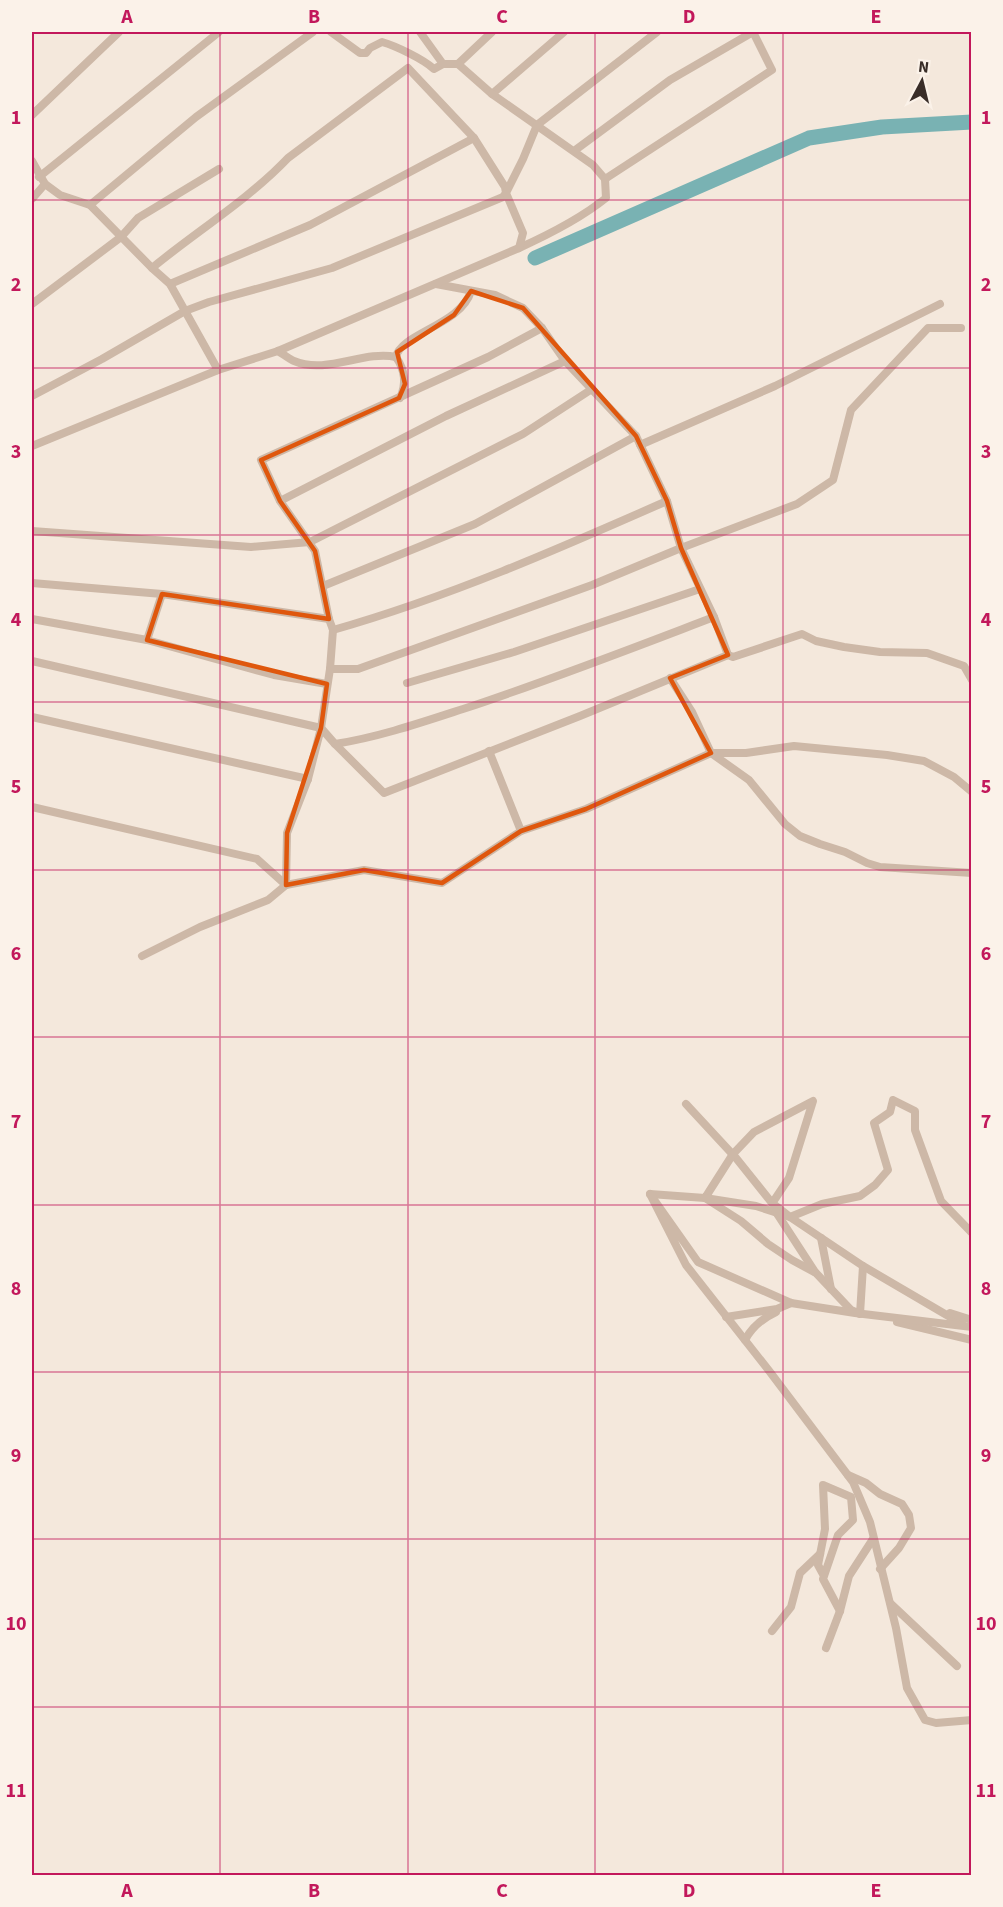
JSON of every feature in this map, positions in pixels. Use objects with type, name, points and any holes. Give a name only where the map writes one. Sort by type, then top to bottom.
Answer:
[{"type":"street","points":[[32,115],[119,32]]},
{"type":"street","points":[[32,199],[42,181],[219,32]]},
{"type":"street","points":[[90,205],[196,117],[313,32]]},
{"type":"street","points":[[32,446],[218,370],[278,351],[519,248],[550,234],[606,198],[605,179],[593,165],[492,94],[458,64],[443,64],[434,69],[426,62],[393,45],[382,42],[370,48],[366,53],[360,53],[331,32]]},
{"type":"street","points":[[420,32],[443,64]]},
{"type":"street","points":[[458,64],[492,32]]},
{"type":"street","points":[[492,94],[564,32]]},
{"type":"street","points":[[32,396],[185,311],[209,302],[332,268],[503,197],[524,159],[537,125],[657,32]]},
{"type":"street","points":[[574,151],[670,80],[753,32],[771,70],[605,179]]},
{"type":"street","points":[[152,268],[241,200],[288,158],[408,68],[474,138],[505,187],[523,233],[519,248]]},
{"type":"street","points":[[170,284],[310,225],[474,138]]},
{"type":"street","points":[[32,161],[42,181],[60,195],[90,205],[170,284],[218,370]]},
{"type":"street","points":[[32,304],[121,237],[138,218],[219,169]]},
{"type":"street","points":[[435,283],[495,295],[523,308],[542,328],[566,361],[636,436],[668,501],[681,548],[714,617],[728,655]]},
{"type":"street","points":[[396,357],[401,347],[454,315],[465,305],[471,291]]},
{"type":"street","points":[[640,445],[775,386],[940,304]]},
{"type":"street","points":[[286,885],[287,833],[308,779],[321,728],[333,630],[315,551],[280,501],[261,460],[488,357],[542,328]]},
{"type":"street","points":[[330,669],[358,669],[583,588],[797,504],[833,480],[850,410],[928,328],[961,328]]},
{"type":"street","points":[[278,351],[294,361],[315,365],[377,355],[396,357],[403,367],[405,384],[399,398]]},
{"type":"street","points":[[280,501],[446,416],[566,361]]},
{"type":"street","points":[[32,531],[250,547],[310,542],[523,434],[592,389]]},
{"type":"street","points":[[323,586],[475,524],[636,436]]},
{"type":"street","points":[[333,630],[439,597],[540,557],[668,501]]},
{"type":"street","points":[[32,583],[162,594],[329,619]]},
{"type":"street","points":[[407,683],[514,652],[700,588]]},
{"type":"street","points":[[147,640],[162,594]]},
{"type":"street","points":[[335,744],[394,732],[525,689],[714,617]]},
{"type":"street","points":[[32,619],[147,640],[274,675],[327,684]]},
{"type":"street","points":[[32,661],[321,728],[384,793],[728,655],[733,657],[802,634],[844,647],[880,652],[927,653],[964,666],[972,680]]},
{"type":"street","points":[[670,678],[692,712],[711,753],[749,780],[785,824],[800,836],[880,867],[972,873]]},
{"type":"street","points":[[32,717],[308,779]]},
{"type":"street","points":[[142,956],[200,927],[268,900],[286,885],[364,870],[442,884],[521,831],[586,809],[711,753],[746,753],[794,746],[888,755],[924,761],[954,777],[972,792]]},
{"type":"street","points":[[489,751],[521,831]]},
{"type":"street","points":[[32,807],[257,859],[286,885]]},
{"type":"street","points":[[650,1194],[729,1200],[790,1217],[822,1204],[860,1196],[875,1185],[888,1170],[874,1122],[890,1112],[893,1100],[915,1111],[915,1130],[941,1201],[972,1233]]},
{"type":"street","points":[[705,1198],[733,1154],[754,1132],[813,1101],[789,1178],[775,1199]]},
{"type":"street","points":[[686,1104],[733,1154],[772,1203],[862,1266],[935,1309],[970,1325]]},
{"type":"street","points":[[650,1194],[698,1262],[791,1303],[862,1314],[970,1325]]},
{"type":"street","points":[[650,1194],[686,1265],[853,1482],[870,1522],[908,1688],[925,1720],[936,1723],[972,1720]]},
{"type":"street","points":[[705,1198],[741,1221],[768,1244],[816,1273]]},
{"type":"street","points":[[775,1211],[816,1273],[851,1310],[972,1340]]},
{"type":"street","points":[[821,1238],[831,1289]]},
{"type":"street","points":[[862,1266],[862,1314]]},
{"type":"street","points":[[726,1317],[777,1309],[791,1303]]},
{"type":"street","points":[[745,1340],[749,1331],[782,1307]]},
{"type":"street","points":[[848,1475],[902,1504],[909,1515],[911,1528],[899,1548],[880,1569]]},
{"type":"street","points":[[824,1576],[818,1565],[825,1529],[823,1485],[851,1497],[853,1520],[838,1535],[823,1579],[840,1611]]},
{"type":"street","points":[[826,1648],[840,1611],[849,1576],[873,1539]]},
{"type":"street","points":[[772,1631],[791,1607],[800,1574],[820,1554]]},
{"type":"street","points":[[890,1603],[957,1666]]},
{"type":"highlighted area","points":[[471,291],[523,308],[636,436],[667,501],[681,548],[728,655],[670,678],[711,753],[586,809],[521,831],[442,883],[364,870],[286,885],[287,833],[321,728],[327,684],[147,640],[162,594],[329,619],[315,551],[280,501],[261,460],[399,398],[405,384],[397,352],[454,315]]},
{"type":"waterway","points":[[535,258],[809,138],[882,127],[972,122]]}]
